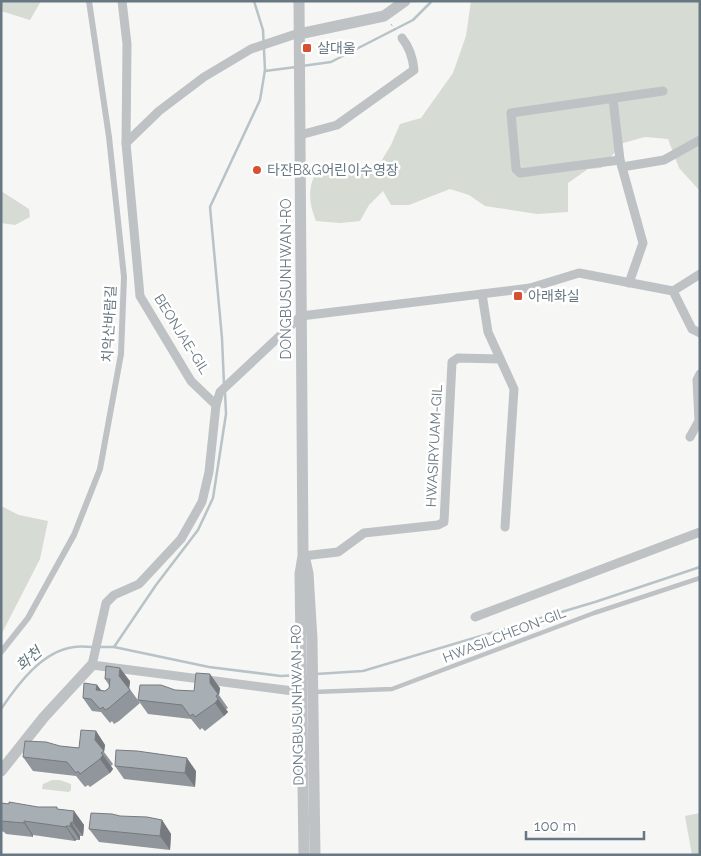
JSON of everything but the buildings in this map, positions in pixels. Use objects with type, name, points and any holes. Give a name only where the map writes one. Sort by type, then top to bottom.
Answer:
[{"type":"street","name":"치악산바람길","points":[[1,652],[28,618],[74,535],[100,469],[121,354],[124,277],[109,137],[89,1]]},
{"type":"street","name":"BEONJAE-GIL","points":[[122,1],[127,44],[126,143],[140,296],[191,381],[216,405]]},
{"type":"street","name":"DONGBUSUNHWAN-RO","points":[[299,1],[297,34],[300,54],[304,556],[300,574],[306,640],[315,855]]},
{"type":"street","points":[[126,143],[159,111],[204,77],[251,49],[297,34],[384,16],[405,1]]},
{"type":"street","points":[[300,135],[337,124],[414,70],[407,44],[402,38]]},
{"type":"street","points":[[664,91],[511,113],[516,169],[520,173],[664,160],[700,140]]},
{"type":"street","points":[[613,99],[621,163],[643,243],[628,283]]},
{"type":"street","points":[[1,771],[44,717],[93,662],[106,603],[114,595],[139,584],[181,539],[202,502],[209,472],[216,405],[220,392],[301,316],[530,288],[578,273],[672,291],[700,274]]},
{"type":"street","points":[[672,291],[692,329],[700,333]]},
{"type":"street","points":[[482,294],[488,332],[514,389],[505,528]]},
{"type":"street","name":"HWASIRYUAM-GIL","points":[[304,556],[338,552],[364,533],[438,525],[444,522],[452,362],[458,358],[500,359]]},
{"type":"street","points":[[690,437],[698,421],[697,380],[700,374]]},
{"type":"street","points":[[475,617],[700,532]]},
{"type":"street","points":[[93,662],[307,688]]},
{"type":"street","name":"DONGBUSUNHWAN-RO","points":[[304,855],[307,688]]},
{"type":"lane","name":"HWASILCHEON-GIL","points":[[307,688],[392,689],[594,613],[700,578]]},
{"type":"path","points":[[390,23],[402,38]]},
{"type":"shaded area","points":[[1,1],[41,1],[30,20],[1,11]]},
{"type":"shaded area","points":[[471,1],[700,1],[700,191],[679,168],[668,139],[645,137],[623,143],[601,168],[588,169],[568,183],[568,212],[537,214],[485,206],[469,195],[450,189],[409,205],[391,205],[383,191],[369,205],[360,221],[340,223],[316,221],[311,205],[310,190],[319,169],[325,163],[374,173],[391,145],[400,124],[421,118],[453,73],[466,36]]},
{"type":"shaded area","points":[[1,191],[29,209],[30,217],[15,225],[1,223]]},
{"type":"shaded area","points":[[1,506],[19,515],[48,521],[40,559],[1,635]]},
{"type":"shaded area","points":[[52,780],[60,780],[71,784],[71,790],[69,792],[42,789],[43,784]]},
{"type":"shaded area","points":[[700,813],[700,855],[692,855],[685,816]]},
{"type":"waterway","points":[[224,384],[222,338],[210,207],[260,100],[265,70],[263,30],[254,1]]},
{"type":"waterway","points":[[302,66],[331,62],[413,20],[432,1]]},
{"type":"waterway","points":[[265,71],[296,67]]},
{"type":"waterway","points":[[114,647],[156,585],[198,530],[213,498],[226,414],[225,392]]},
{"type":"waterway","points":[[316,674],[363,671],[595,602],[700,567]]},
{"type":"waterway","name":"화천","points":[[1,709],[23,679],[51,655],[74,647],[94,647]]},
{"type":"waterway","points":[[99,647],[114,647],[209,667],[281,676],[299,675]]},
{"type":"place","name":"살대울","points":[[307,48]]},
{"type":"place","name":"타잔B&G어린이수영장","points":[[257,170]]},
{"type":"place","name":"아래화실","points":[[518,296]]}]
